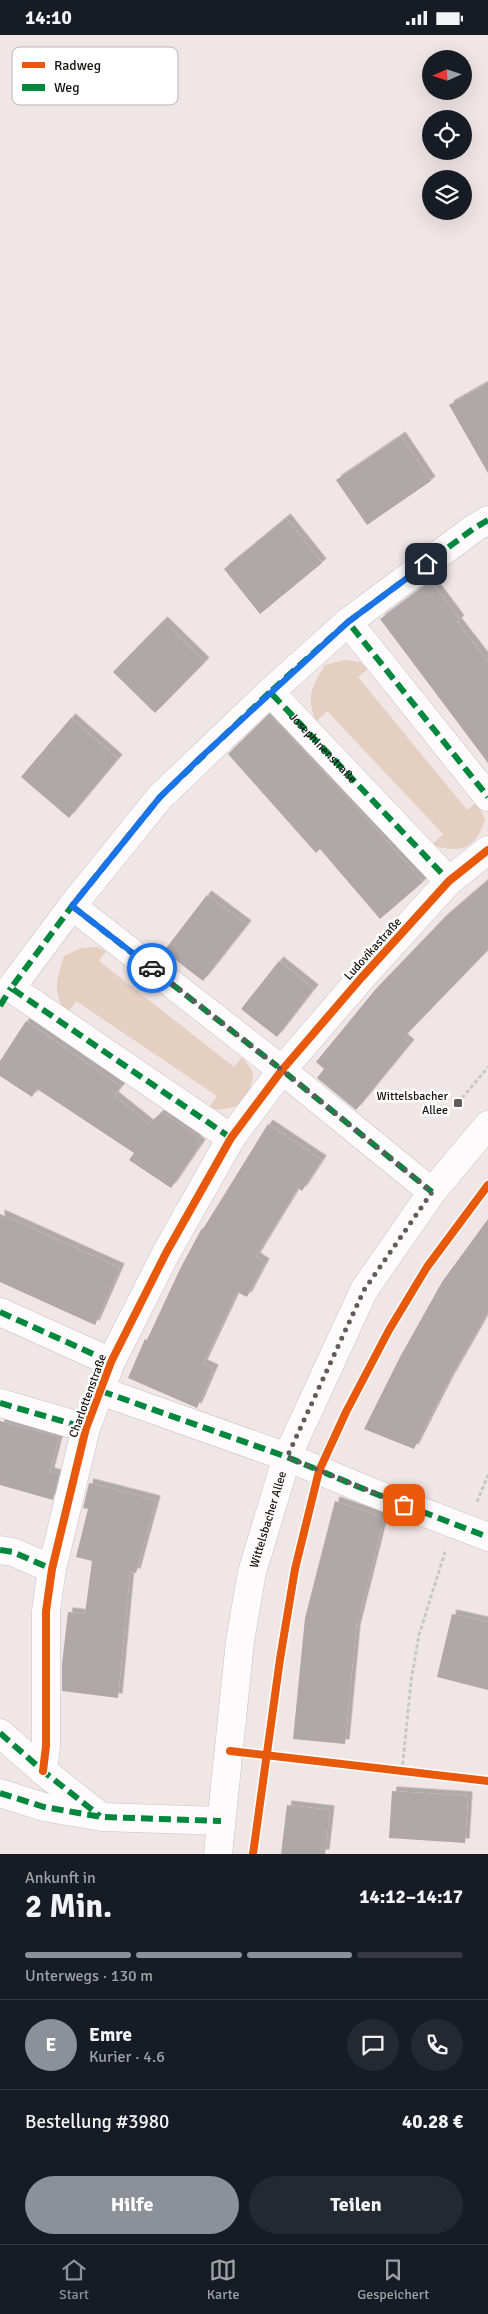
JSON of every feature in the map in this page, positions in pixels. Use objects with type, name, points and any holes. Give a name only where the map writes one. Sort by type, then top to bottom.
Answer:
[{"type":"street","points":[[231,1138],[6,997],[72,906],[160,797],[270,692],[348,622],[473,529],[488,520]]},
{"type":"street","points":[[348,622],[488,797]]},
{"type":"street","name":"Josephinenstraße","points":[[270,692],[449,881]]},
{"type":"street","name":"Ludovikastraße","points":[[282,1070],[362,977],[449,881],[488,851]]},
{"type":"street","points":[[72,906],[282,1070],[432,1192]]},
{"type":"street","name":"Charlottenstraße","points":[[43,1771],[46,1746],[46,1611],[52,1569],[86,1428],[111,1362],[166,1253],[231,1138],[282,1070]]},
{"type":"street","name":"Wittelsbacher Allee","points":[[218,1854],[240,1641],[252,1573],[287,1457],[364,1290],[432,1192],[488,1125]]},
{"type":"street","name":"Charlottenstraße","points":[[0,1312],[111,1362]]},
{"type":"street","name":"Charlottenstraße","points":[[101,1391],[287,1457],[488,1537]]},
{"type":"street","name":"Charlottenstraße","points":[[0,1403],[86,1428]]},
{"type":"street","points":[[0,1549],[13,1552],[52,1569]]},
{"type":"street","points":[[0,1733],[43,1771],[102,1817]]},
{"type":"street","points":[[0,1793],[44,1807],[102,1817],[221,1821]]},
{"type":"path","points":[[458,1103],[488,1067]]},
{"type":"path","points":[[402,1771],[411,1681],[419,1635],[455,1524]]},
{"type":"shaded area","points":[[344,660],[360,662],[368,669],[358,677],[467,810],[477,802],[485,819],[477,837],[472,843],[459,849],[442,848],[432,845],[443,834],[327,711],[316,722],[311,705],[313,686],[325,665]]},
{"type":"shaded area","points":[[97,947],[106,951],[99,961],[234,1067],[242,1057],[253,1072],[249,1092],[241,1103],[227,1109],[208,1109],[217,1096],[76,1001],[67,1014],[57,992],[57,980],[64,956],[81,948]]},
{"type":"building","points":[[488,383],[488,473],[449,405]]},
{"type":"building","points":[[401,436],[431,481],[367,525],[336,480]]},
{"type":"building","points":[[286,518],[322,563],[260,614],[224,569]]},
{"type":"building","points":[[431,581],[460,620],[457,622],[488,662],[488,763],[380,619]]},
{"type":"building","points":[[163,621],[205,662],[155,713],[113,672]]},
{"type":"building","points":[[269,714],[353,803],[423,882],[380,919],[320,849],[316,853],[228,754]]},
{"type":"building","points":[[71,718],[118,759],[69,818],[21,777]]},
{"type":"building","points":[[488,880],[488,950],[403,1038],[410,1044],[356,1110],[317,1078],[324,1069],[316,1062],[375,990],[446,916]]},
{"type":"building","points":[[207,895],[247,925],[203,981],[164,951]]},
{"type":"building","points":[[279,961],[314,989],[277,1037],[241,1009]]},
{"type":"building","points":[[26,1021],[121,1087],[114,1096],[149,1124],[162,1112],[199,1137],[196,1140],[201,1144],[171,1188],[129,1160],[134,1153],[37,1089],[32,1097],[0,1076],[0,1061]]},
{"type":"building","points":[[268,1124],[322,1160],[302,1191],[298,1188],[256,1257],[265,1263],[247,1297],[237,1292],[203,1364],[214,1369],[197,1408],[128,1378],[145,1339],[147,1340],[180,1269],[202,1228]]},
{"type":"building","points":[[0,1214],[120,1268],[95,1325],[0,1282]]},
{"type":"building","points":[[488,1219],[488,1312],[448,1382],[414,1449],[364,1429],[400,1357],[442,1282]]},
{"type":"building","points":[[0,1421],[59,1437],[50,1472],[59,1475],[53,1500],[0,1485]]},
{"type":"building","points":[[89,1483],[156,1500],[136,1573],[130,1572],[118,1698],[62,1691],[62,1664],[68,1612],[85,1614],[92,1561],[76,1557],[88,1509],[83,1508]]},
{"type":"building","points":[[335,1501],[384,1518],[356,1629],[345,1744],[293,1739],[305,1618]]},
{"type":"building","points":[[452,1614],[488,1622],[488,1690],[437,1677]]},
{"type":"building","points":[[392,1791],[468,1796],[465,1843],[389,1838]]},
{"type":"building","points":[[287,1805],[330,1810],[325,1854],[281,1854]]},
{"type":"marked path","points":[[488,520],[473,529],[348,622],[488,797]]},
{"type":"marked path","points":[[348,622],[270,692],[449,881]]},
{"type":"marked path","points":[[231,1138],[11,988],[72,906],[160,797],[270,692]]},
{"type":"marked path","points":[[72,906],[282,1070],[432,1192]]},
{"type":"marked path","points":[[0,1006],[11,988]]},
{"type":"marked path","points":[[0,1312],[111,1362]]},
{"type":"marked path","points":[[101,1391],[287,1457],[488,1537]]},
{"type":"marked path","points":[[0,1403],[86,1428]]},
{"type":"marked path","points":[[0,1550],[13,1552],[52,1569]]},
{"type":"marked path","points":[[0,1733],[43,1771],[100,1816]]},
{"type":"marked path","points":[[0,1793],[44,1807],[102,1817],[221,1821]]},
{"type":"cycle path","points":[[43,1771],[46,1746],[46,1611],[52,1569],[86,1428],[111,1362],[166,1253],[231,1138],[282,1070],[362,977],[449,881],[488,850]]},
{"type":"cycle path","points":[[253,1854],[280,1659],[295,1569],[319,1471],[346,1412],[389,1330],[427,1267],[488,1185]]},
{"type":"cycle path","points":[[230,1751],[488,1781]]},
{"type":"way so far","points":[[152,968],[282,1070],[432,1192],[364,1290],[287,1457],[404,1505]]},
{"type":"place","name":"Wittelsbacher Allee","points":[[458,1103]]},
{"type":"route","points":[[152,968],[72,906],[160,797],[200,758],[348,622],[426,564]]}]
